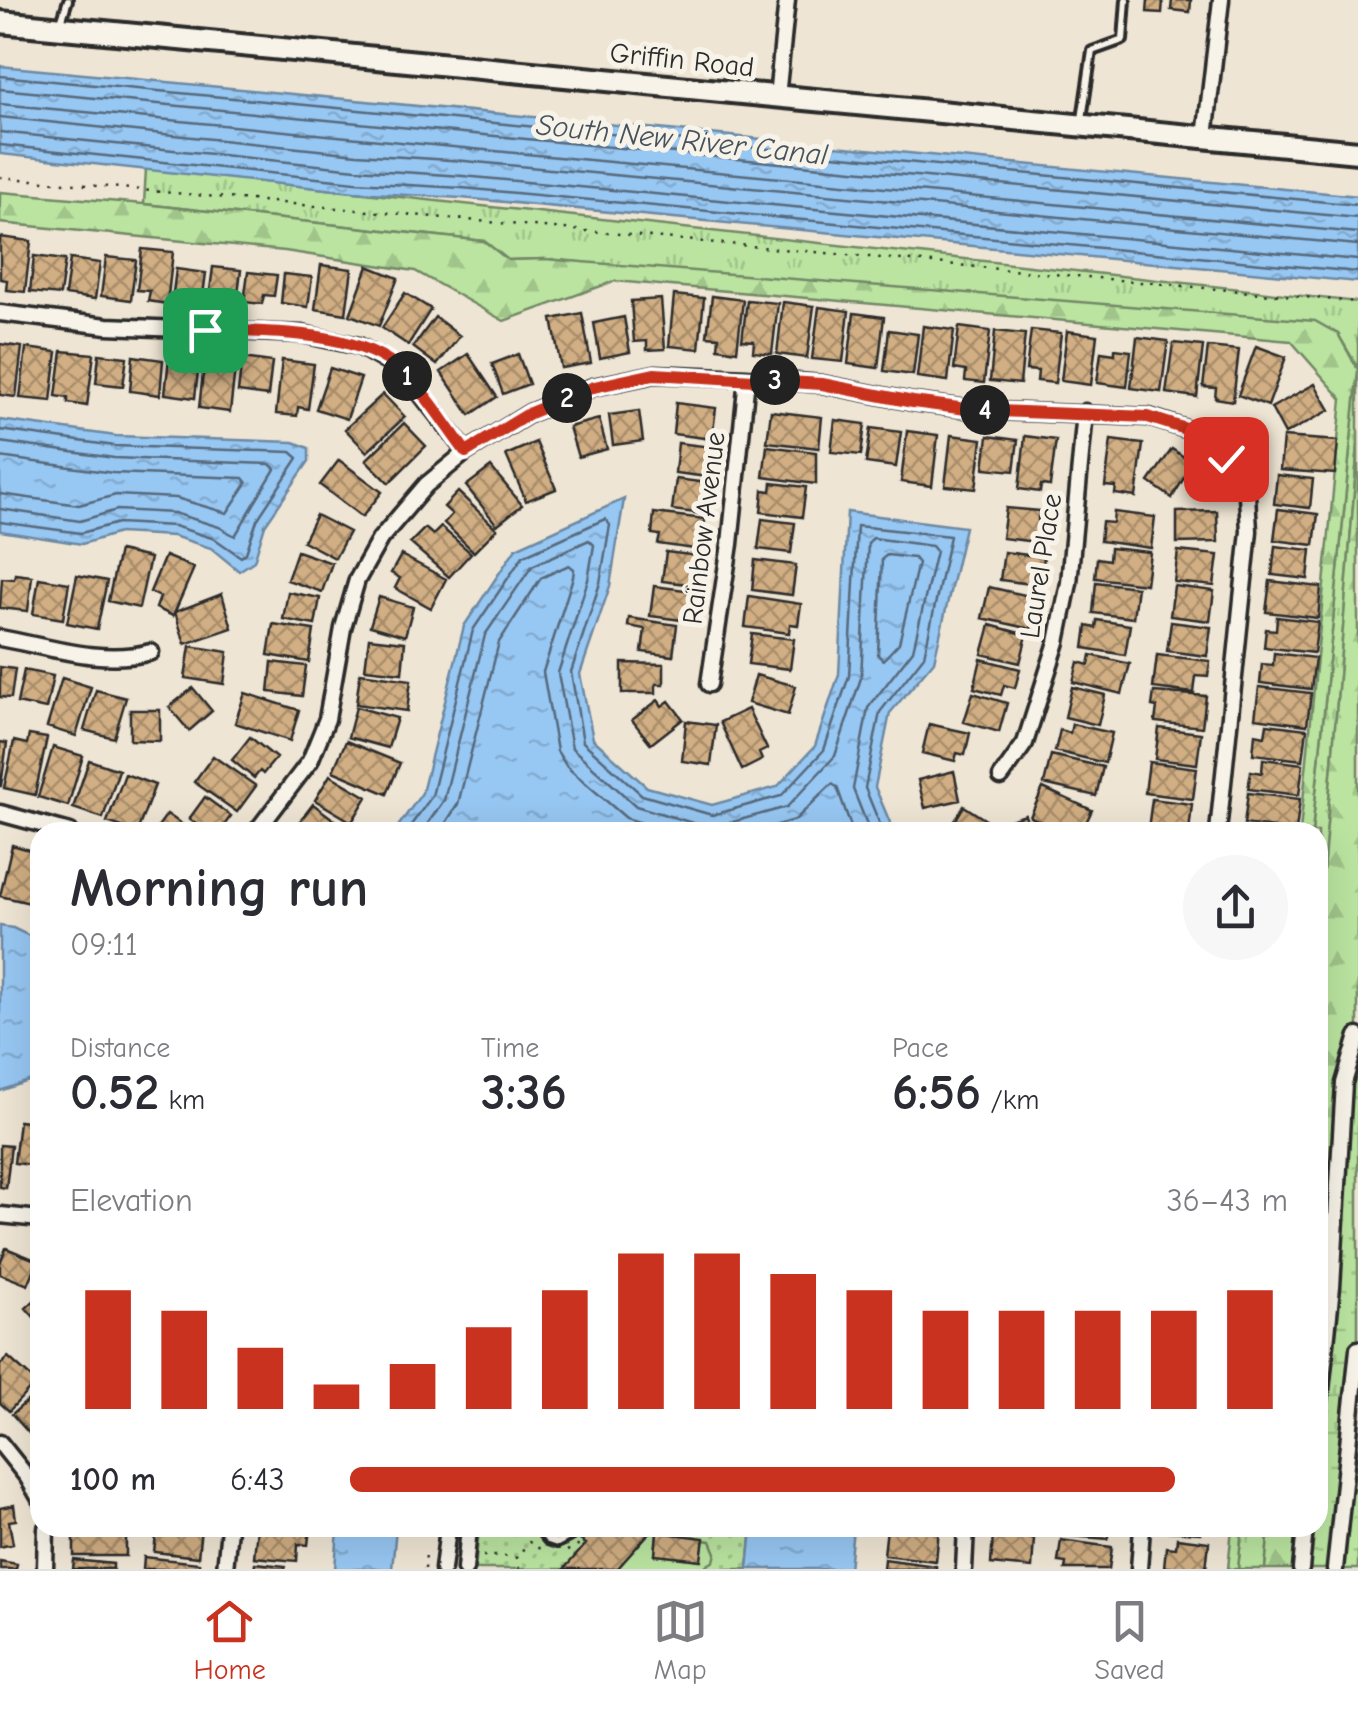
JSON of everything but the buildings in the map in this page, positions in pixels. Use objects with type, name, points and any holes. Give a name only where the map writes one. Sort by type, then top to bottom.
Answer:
[{"type":"main road","name":"Griffin Road","points":[[0,22],[1358,152]]},
{"type":"street","points":[[777,98],[787,0]]},
{"type":"street","points":[[1205,137],[1221,0]]},
{"type":"street","points":[[0,314],[107,326],[302,334],[359,346],[404,372],[466,452]]},
{"type":"street","points":[[264,822],[310,762],[327,719],[356,580],[380,539],[426,485],[466,452],[530,413],[594,387],[654,374],[822,384],[974,410],[1148,417],[1192,431],[1226,459],[1247,495],[1249,531],[1219,822]]},
{"type":"street","name":"Rainbow Avenue","points":[[709,684],[730,544],[747,378]]},
{"type":"street","name":"Laurel Place","points":[[1001,777],[1025,743],[1057,642],[1069,583],[1085,412]]},
{"type":"street","points":[[1226,459],[1250,436]]},
{"type":"street","points":[[0,638],[101,658],[126,659],[151,652]]},
{"type":"street","points":[[0,813],[33,822]]},
{"type":"street","points":[[1328,1324],[1344,1083],[1358,1036]]},
{"type":"street","points":[[0,1215],[30,1219]]},
{"type":"street","points":[[1335,1569],[1358,1348]]},
{"type":"street","points":[[0,1444],[30,1482]]},
{"type":"street","points":[[45,1569],[46,1537]]},
{"type":"street","points":[[225,1569],[228,1537]]},
{"type":"street","points":[[443,1569],[447,1537]]},
{"type":"street","points":[[465,1569],[469,1537]]},
{"type":"street","points":[[964,1569],[966,1537]]},
{"type":"street","points":[[1139,1569],[1141,1537]]},
{"type":"street","points":[[1301,1569],[1304,1537]]},
{"type":"lane","points":[[59,28],[68,0]]},
{"type":"lane","points":[[1081,126],[1092,51],[1123,40],[1126,0]]},
{"type":"lane","points":[[546,1537],[557,1543],[568,1537]]},
{"type":"path","points":[[0,177],[1358,302]]},
{"type":"path","points":[[516,1558],[529,1542],[547,1551]]},
{"type":"path","points":[[556,1552],[580,1545]]},
{"type":"path","points":[[426,1569],[426,1552],[436,1552]]},
{"type":"path","points":[[476,1556],[516,1558]]},
{"type":"path","points":[[516,1558],[519,1569]]},
{"type":"green space","points":[[146,169],[1358,302],[1358,368],[1338,334],[545,259],[508,260],[484,241],[144,204]]},
{"type":"green space","points":[[0,192],[484,241],[508,260],[545,259],[1315,321],[1338,334],[1358,370],[1313,822],[1301,822],[1342,399],[1291,341],[615,281],[504,321],[415,271],[285,251],[0,223]]},
{"type":"green space","points":[[1358,370],[1358,444],[1327,822],[1313,822]]},
{"type":"green space","points":[[1358,444],[1358,1036],[1328,1322],[1328,822]]},
{"type":"green space","points":[[1358,1036],[1358,1569],[1301,1569],[1304,1537],[1328,1537],[1328,1289],[1344,1083]]},
{"type":"green space","points":[[478,1537],[751,1537],[748,1569],[475,1569]]},
{"type":"green space","points":[[646,1537],[657,1537],[655,1555],[700,1560],[703,1540],[711,1541],[716,1553],[714,1561],[701,1569],[617,1569]]},
{"type":"green space","points":[[1231,1537],[1241,1537],[1238,1569],[1228,1569]]},
{"type":"green space","points":[[1241,1537],[1268,1537],[1265,1569],[1238,1569]]},
{"type":"green space","points":[[1268,1537],[1304,1537],[1301,1569],[1265,1569]]},
{"type":"water","name":"South New River Canal","points":[[0,66],[1358,196],[1358,282],[461,198],[354,192],[0,154]]},
{"type":"water","points":[[0,420],[116,436],[294,442],[309,448],[309,461],[265,525],[254,561],[239,571],[211,548],[173,536],[119,533],[82,544],[0,531]]},
{"type":"water","points":[[624,499],[610,586],[580,674],[593,739],[647,787],[712,805],[777,787],[815,746],[839,674],[847,512],[965,527],[934,661],[890,713],[875,787],[890,822],[401,822],[422,793],[464,626],[516,548]]},
{"type":"water","points":[[0,926],[30,936],[30,1080],[0,1091]]},
{"type":"water","points":[[337,1537],[395,1537],[392,1569],[335,1569]]},
{"type":"water","points":[[751,1537],[852,1537],[849,1569],[748,1569]]},
{"type":"route","points":[[205,330],[302,334],[359,346],[404,372],[466,452],[530,413],[594,387],[654,374],[822,384],[974,410],[1148,417],[1192,431],[1226,459]]}]
